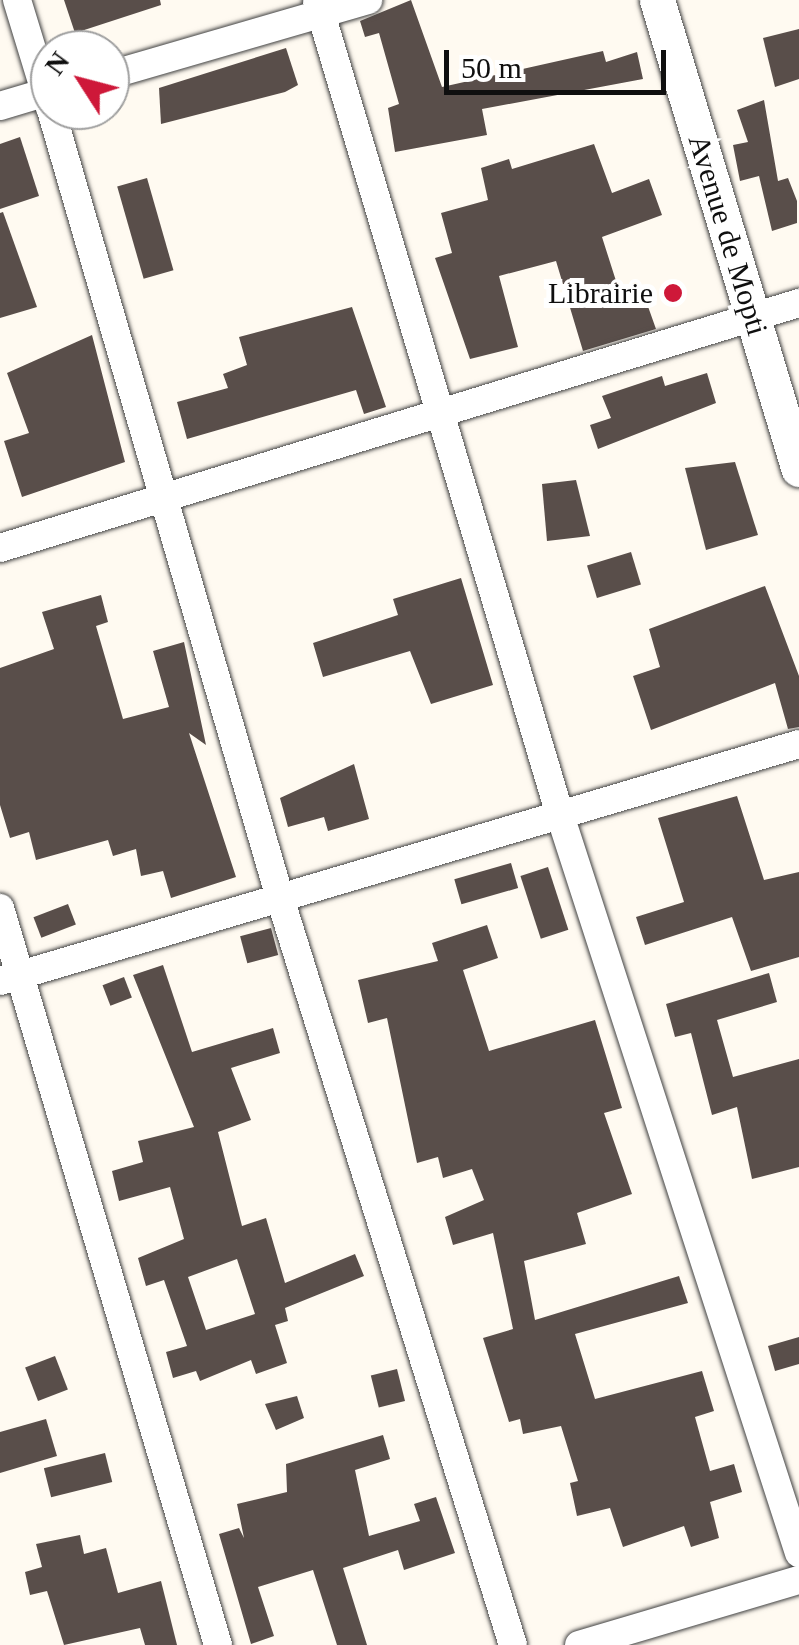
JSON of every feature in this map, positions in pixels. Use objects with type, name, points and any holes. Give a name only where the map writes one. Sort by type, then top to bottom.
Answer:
[{"type":"street","points":[[17,0],[30,41]]},
{"type":"street","points":[[130,69],[320,8],[368,0]]},
{"type":"street","name":"Avenue de Mopti","points":[[658,0],[799,469]]},
{"type":"street","points":[[320,8],[560,815],[799,1553]]},
{"type":"street","points":[[0,106],[30,103]]},
{"type":"street","points":[[58,130],[167,490],[280,898],[513,1645]]},
{"type":"street","points":[[0,548],[167,490],[799,304]]},
{"type":"street","points":[[10,978],[799,744]]},
{"type":"street","points":[[0,908],[10,978],[218,1645]]},
{"type":"street","points":[[580,1645],[799,1580]]},
{"type":"building","points":[[64,0],[160,0],[161,5],[74,30]]},
{"type":"building","points":[[411,0],[442,87],[603,51],[606,62],[637,52],[643,79],[482,109],[487,135],[395,152],[388,108],[399,104],[379,33],[365,37],[360,21]]},
{"type":"building","points":[[799,29],[799,79],[775,87],[763,38]]},
{"type":"building","points":[[286,48],[298,85],[285,92],[161,124],[159,88]]},
{"type":"building","points":[[764,100],[778,181],[788,178],[797,201],[797,223],[772,231],[759,176],[740,181],[733,145],[748,142],[737,110]]},
{"type":"building","points":[[20,137],[39,196],[0,209],[0,144]]},
{"type":"building","points":[[594,144],[612,193],[649,179],[662,215],[602,237],[624,306],[645,298],[656,329],[583,351],[556,261],[499,276],[518,347],[470,359],[435,258],[452,253],[441,213],[488,200],[481,168],[509,159],[512,169]]},
{"type":"building","points":[[147,178],[173,270],[144,279],[117,187]]},
{"type":"building","points":[[3,212],[37,307],[0,318],[0,213]]},
{"type":"building","points":[[352,307],[386,407],[364,414],[356,390],[187,439],[177,402],[228,388],[223,374],[247,365],[239,337]]},
{"type":"building","points":[[92,335],[125,462],[22,497],[4,441],[29,433],[7,373]]},
{"type":"building","points":[[707,373],[716,403],[598,449],[590,425],[611,418],[602,396],[662,376],[665,386]]},
{"type":"building","points":[[735,462],[758,535],[706,550],[685,468]]},
{"type":"building","points":[[576,480],[590,536],[547,541],[542,484]]},
{"type":"building","points":[[631,552],[641,585],[597,598],[587,565]]},
{"type":"building","points":[[461,578],[493,685],[431,704],[410,651],[323,677],[313,643],[398,615],[393,599]]},
{"type":"building","points":[[765,586],[799,676],[799,727],[788,729],[775,683],[651,730],[633,676],[660,667],[649,629]]},
{"type":"building","points":[[101,595],[108,622],[96,626],[123,719],[169,707],[153,651],[184,642],[206,745],[189,733],[236,877],[171,898],[163,871],[141,876],[136,849],[113,856],[108,840],[36,860],[29,832],[10,838],[0,805],[0,668],[54,649],[42,612]]},
{"type":"building","points":[[354,764],[369,819],[328,831],[324,817],[288,827],[280,798]]},
{"type":"building","points":[[737,796],[764,880],[799,872],[799,957],[751,971],[732,917],[645,945],[636,917],[684,902],[658,818]]},
{"type":"building","points":[[511,863],[518,888],[461,904],[454,879]]},
{"type":"building","points":[[548,867],[568,930],[541,939],[520,876]]},
{"type":"building","points":[[68,904],[76,925],[41,938],[33,917]]},
{"type":"building","points":[[487,925],[498,958],[463,970],[489,1051],[595,1020],[622,1108],[604,1113],[632,1194],[577,1213],[586,1244],[524,1261],[535,1320],[679,1276],[688,1303],[575,1334],[595,1399],[702,1371],[714,1411],[695,1417],[710,1471],[734,1464],[742,1492],[710,1502],[719,1538],[691,1547],[684,1526],[623,1547],[610,1508],[577,1516],[570,1483],[578,1481],[561,1426],[523,1434],[520,1419],[509,1422],[483,1338],[513,1329],[493,1233],[453,1245],[445,1217],[484,1200],[472,1169],[443,1178],[438,1157],[417,1163],[387,1018],[368,1023],[358,980],[438,961],[432,943]]},
{"type":"building","points":[[271,928],[278,955],[247,963],[240,936]]},
{"type":"building","points":[[163,965],[192,1052],[273,1028],[280,1053],[231,1068],[251,1120],[218,1132],[242,1226],[266,1218],[285,1283],[355,1254],[364,1276],[285,1308],[288,1321],[275,1325],[287,1363],[256,1374],[251,1360],[200,1381],[196,1371],[173,1378],[166,1352],[187,1346],[164,1280],[146,1286],[138,1258],[184,1239],[170,1187],[119,1201],[112,1171],[143,1162],[138,1141],[194,1127],[133,975]],"holes":[[[237,1259],[255,1314],[206,1330],[188,1277]]]},
{"type":"building","points":[[769,973],[777,1002],[717,1020],[733,1077],[799,1059],[799,1167],[752,1179],[737,1107],[712,1115],[691,1033],[675,1037],[666,1004]]},
{"type":"building","points":[[124,977],[132,998],[110,1006],[103,985]]},
{"type":"building","points":[[799,1337],[799,1364],[775,1371],[768,1346]]},
{"type":"building","points":[[55,1356],[68,1390],[38,1401],[25,1367]]},
{"type":"building","points":[[397,1369],[405,1401],[379,1408],[371,1376]]},
{"type":"building","points":[[297,1396],[304,1418],[276,1430],[265,1404]]},
{"type":"building","points":[[46,1419],[57,1456],[0,1473],[0,1432]]},
{"type":"building","points":[[383,1435],[390,1459],[355,1470],[369,1536],[420,1521],[414,1504],[436,1497],[455,1553],[404,1570],[398,1550],[343,1568],[367,1645],[337,1645],[313,1570],[258,1587],[274,1636],[251,1644],[219,1534],[239,1528],[244,1538],[237,1504],[287,1492],[286,1464]]},
{"type":"building","points":[[105,1453],[112,1482],[51,1497],[44,1468]]},
{"type":"building","points":[[80,1535],[84,1554],[106,1548],[118,1593],[161,1581],[177,1645],[145,1645],[140,1628],[64,1645],[47,1591],[30,1595],[25,1572],[42,1567],[36,1544]]},
{"type":"place","name":"Librairie","points":[[673,293]]}]
